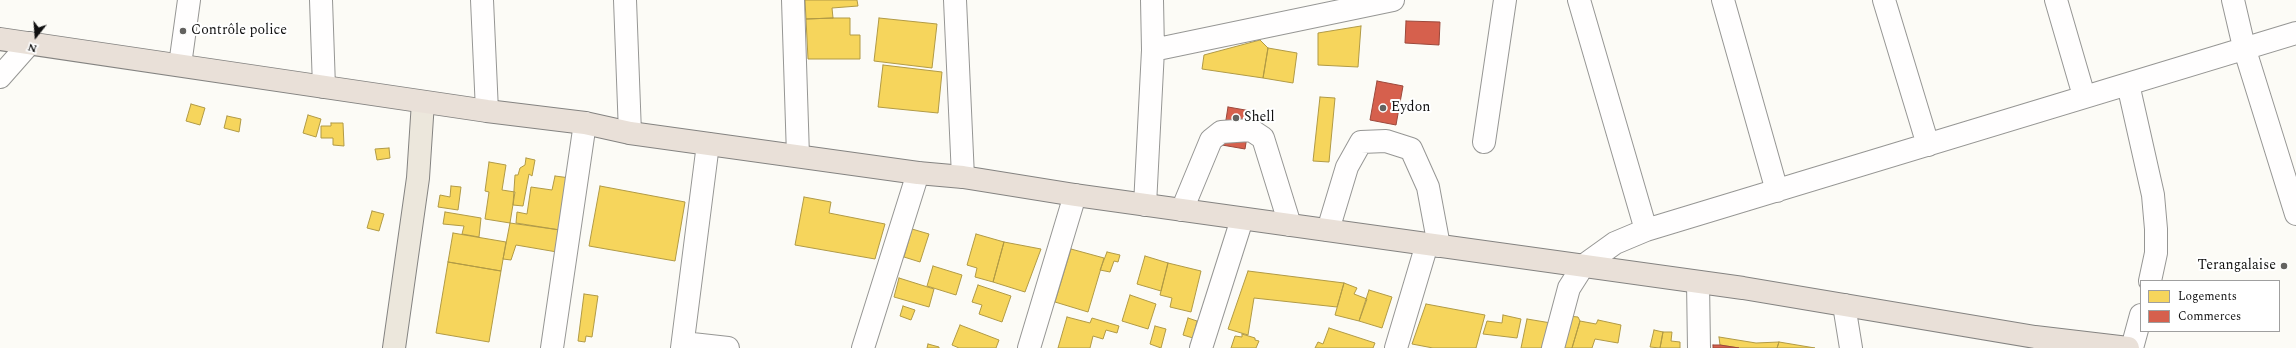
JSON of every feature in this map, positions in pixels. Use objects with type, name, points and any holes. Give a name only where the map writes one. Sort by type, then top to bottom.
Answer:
[{"type":"highway","points":[[0,39],[423,102],[585,123],[630,133],[918,173],[963,177],[1242,219],[1698,282],[1844,305],[2035,343],[2128,348]]},
{"type":"main road","points":[[394,348],[418,178],[423,102]]},
{"type":"street","points":[[180,65],[189,0]]},
{"type":"street","points":[[321,0],[324,87]]},
{"type":"street","points":[[482,0],[487,111]]},
{"type":"street","points":[[625,0],[630,133]]},
{"type":"street","points":[[793,0],[798,156]]},
{"type":"street","points":[[955,0],[963,177]]},
{"type":"street","points":[[1145,205],[1153,50],[1152,0]]},
{"type":"street","points":[[1153,50],[1393,0]]},
{"type":"street","points":[[1484,142],[1505,0]]},
{"type":"street","points":[[1580,0],[1646,230]]},
{"type":"street","points":[[1723,0],[1777,191]]},
{"type":"street","points":[[1884,0],[1928,145]]},
{"type":"street","points":[[2056,0],[2084,96]]},
{"type":"street","points":[[2233,0],[2244,47],[2296,214]]},
{"type":"street","points":[[1553,348],[1569,288],[1583,266],[1615,243],[1646,230],[2296,32]]},
{"type":"street","points":[[0,77],[30,43]]},
{"type":"street","points":[[2128,84],[2153,195],[2156,229],[2156,253],[2150,280]]},
{"type":"street","points":[[552,348],[585,123]]},
{"type":"street","points":[[1182,210],[1211,140],[1221,132],[1251,130],[1263,138],[1290,225]]},
{"type":"street","points":[[1328,230],[1347,167],[1361,142],[1386,141],[1411,148],[1428,187],[1433,245],[1396,348]]},
{"type":"street","points":[[708,144],[682,346],[728,348]]},
{"type":"street","points":[[863,348],[918,173]]},
{"type":"street","points":[[1029,348],[1075,195]]},
{"type":"street","points":[[1201,348],[1242,219]]},
{"type":"street","points":[[1698,282],[1699,348]]},
{"type":"street","points":[[1844,305],[1851,348]]},
{"type":"street","points":[[2132,348],[2140,318]]},
{"type":"building: Logements","points":[[805,0],[857,0],[858,6],[832,8],[833,18],[806,19]]},
{"type":"building: Logements","points":[[850,18],[850,35],[860,35],[860,59],[808,59],[806,19]]},
{"type":"building: Logements","points":[[879,18],[937,24],[932,68],[874,61]]},
{"type":"building: Logements","points":[[1361,26],[1358,67],[1318,65],[1318,33]]},
{"type":"building: Logements","points":[[1260,40],[1268,48],[1263,78],[1202,69],[1204,55]]},
{"type":"building: Logements","points":[[1268,48],[1297,53],[1293,83],[1263,78]]},
{"type":"building: Logements","points":[[883,65],[942,72],[938,113],[878,107]]},
{"type":"building: Logements","points":[[1320,97],[1335,98],[1329,162],[1313,161]]},
{"type":"building: Logements","points":[[191,104],[205,108],[200,125],[186,121]]},
{"type":"building: Logements","points":[[308,115],[321,119],[316,137],[303,133]]},
{"type":"building: Logements","points":[[227,116],[241,119],[239,132],[224,128]]},
{"type":"building: Logements","points":[[331,123],[343,123],[344,146],[333,145],[333,138],[321,138],[321,126],[331,126]]},
{"type":"building: Logements","points":[[389,148],[390,158],[377,160],[375,149]]},
{"type":"building: Logements","points":[[526,158],[535,160],[532,176],[529,174],[523,206],[513,205],[515,175],[518,175],[520,168],[525,165]]},
{"type":"building: Logements","points":[[489,162],[506,165],[502,190],[515,192],[510,223],[485,219],[489,192],[485,191]]},
{"type":"building: Logements","points":[[555,176],[570,178],[560,230],[516,223],[517,212],[527,214],[531,187],[552,190]]},
{"type":"building: Logements","points":[[451,186],[461,187],[458,210],[438,207],[440,195],[450,197]]},
{"type":"building: Logements","points":[[600,186],[685,202],[675,261],[589,246]]},
{"type":"building: Logements","points":[[804,197],[831,202],[829,213],[885,224],[875,259],[795,245]]},
{"type":"building: Logements","points":[[372,211],[384,214],[379,231],[367,228]]},
{"type":"building: Logements","points":[[445,212],[481,218],[479,237],[462,234],[464,226],[443,224]]},
{"type":"building: Logements","points":[[510,223],[560,230],[557,252],[516,245],[511,260],[503,259]]},
{"type":"building: Logements","points":[[912,229],[929,234],[920,262],[904,257]]},
{"type":"building: Logements","points":[[453,233],[506,242],[501,271],[448,262]]},
{"type":"building: Logements","points":[[976,234],[1004,242],[993,282],[975,277],[977,268],[967,265]]},
{"type":"building: Logements","points":[[1004,242],[1041,249],[1025,292],[993,282]]},
{"type":"building: Logements","points":[[1071,249],[1104,258],[1088,312],[1055,302]]},
{"type":"building: Logements","points":[[1107,252],[1120,255],[1118,262],[1114,261],[1110,272],[1100,270]]},
{"type":"building: Logements","points":[[1145,256],[1168,263],[1161,291],[1137,284]]},
{"type":"building: Logements","points":[[448,262],[501,271],[489,342],[436,333]]},
{"type":"building: Logements","points":[[1168,263],[1201,271],[1191,312],[1170,307],[1172,298],[1160,295]]},
{"type":"building: Logements","points":[[933,266],[962,275],[956,295],[927,286]]},
{"type":"building: Logements","points":[[1248,271],[1344,283],[1337,307],[1254,298],[1248,335],[1228,329]]},
{"type":"building: Logements","points":[[899,278],[934,289],[929,307],[894,297]]},
{"type":"building: Logements","points":[[1344,283],[1357,288],[1354,294],[1367,299],[1359,321],[1335,315]]},
{"type":"building: Logements","points":[[978,285],[1011,296],[1002,322],[979,314],[982,305],[972,302]]},
{"type":"building: Logements","points":[[1369,290],[1392,297],[1382,328],[1359,321]]},
{"type":"building: Logements","points":[[584,294],[598,296],[592,337],[586,336],[585,342],[578,341]]},
{"type":"building: Logements","points":[[1130,295],[1156,304],[1148,329],[1122,321]]},
{"type":"building: Logements","points":[[1426,304],[1485,315],[1476,348],[1433,348],[1412,344]]},
{"type":"building: Logements","points":[[903,306],[915,310],[911,320],[900,316]]},
{"type":"building: Logements","points":[[1503,315],[1521,319],[1517,338],[1483,334],[1487,321],[1502,323]]},
{"type":"building: Logements","points":[[1568,316],[1578,317],[1580,321],[1572,348],[1561,348]]},
{"type":"building: Logements","points":[[1067,317],[1090,323],[1092,318],[1119,326],[1117,333],[1106,330],[1103,339],[1093,336],[1090,348],[1058,348]]},
{"type":"building: Logements","points":[[1188,318],[1197,321],[1193,338],[1183,335]]},
{"type":"building: Logements","points":[[1527,319],[1551,323],[1544,348],[1521,348]]},
{"type":"building: Logements","points":[[1598,320],[1621,325],[1618,343],[1595,339],[1592,348],[1572,348],[1580,321],[1596,324]]},
{"type":"building: Logements","points":[[960,325],[999,340],[996,348],[959,348],[952,345]]},
{"type":"building: Logements","points":[[1155,326],[1166,329],[1161,348],[1150,344]]},
{"type":"building: Logements","points":[[1329,328],[1375,343],[1373,348],[1315,348],[1318,342],[1323,344]]},
{"type":"building: Logements","points":[[1654,330],[1663,332],[1660,348],[1650,347]]},
{"type":"building: Logements","points":[[1663,332],[1672,332],[1671,341],[1680,342],[1680,348],[1660,348]]},
{"type":"building: Logements","points":[[1242,334],[1255,338],[1255,340],[1259,341],[1256,348],[1231,348],[1235,336],[1242,337]]},
{"type":"building: Logements","points":[[1719,337],[1756,343],[1779,342],[1777,348],[1739,348],[1720,345]]},
{"type":"building: Logements","points":[[1779,342],[1815,348],[1777,348]]},
{"type":"building: Logements","points":[[928,344],[939,347],[939,348],[927,348]]},
{"type":"building: Commerces","points":[[1406,21],[1440,22],[1439,45],[1405,43]]},
{"type":"building: Commerces","points":[[1377,81],[1403,86],[1396,125],[1370,120]]},
{"type":"building: Commerces","points":[[1228,107],[1251,111],[1245,149],[1222,145]]},
{"type":"building: Commerces","points":[[1713,345],[1720,345],[1739,348],[1713,348]]},
{"type":"place","name":"Contrôle police","points":[[183,31]]},
{"type":"place","name":"Eydon","points":[[1383,108]]},
{"type":"place","name":"Shell","points":[[1236,118]]},
{"type":"place","name":"Terangalaise","points":[[2284,266]]}]
